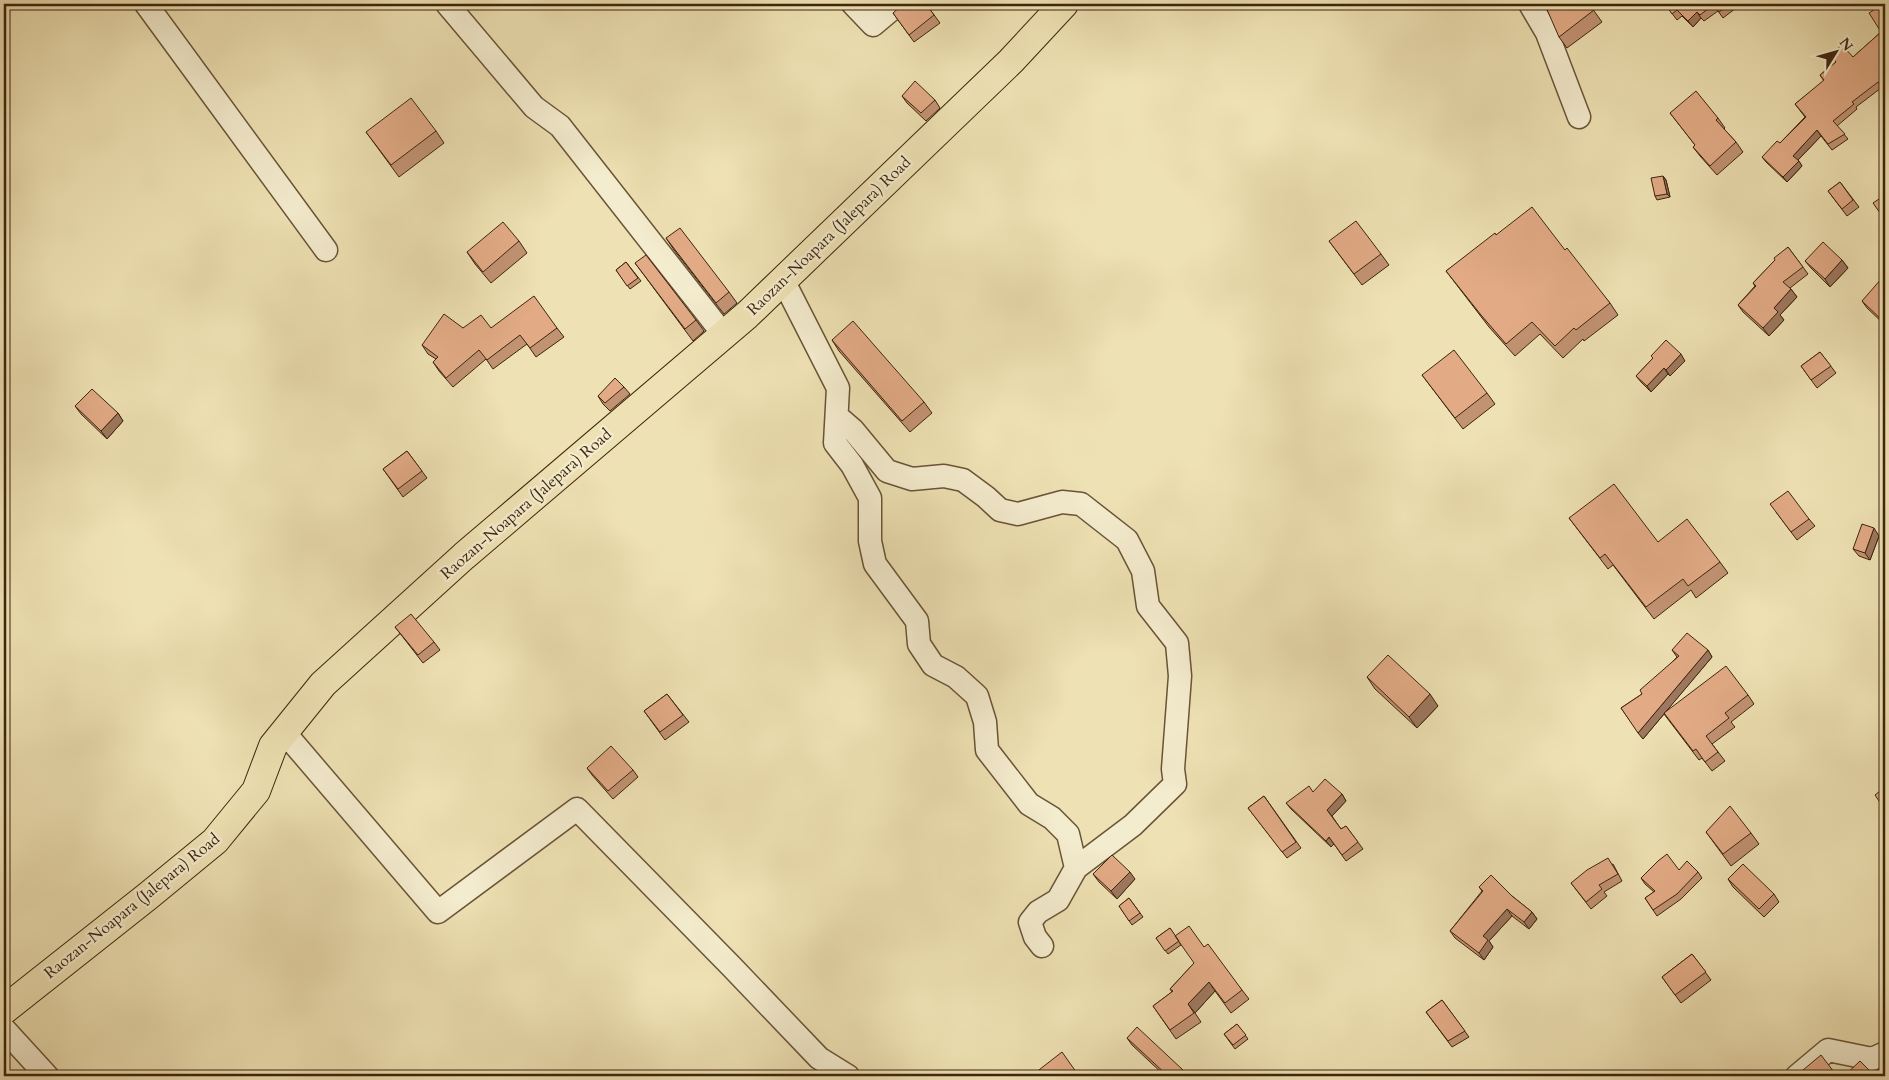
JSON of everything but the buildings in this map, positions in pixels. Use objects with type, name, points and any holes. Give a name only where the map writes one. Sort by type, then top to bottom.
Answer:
[{"type":"main road","name":"Raozan-Noapara (Jalepara) Road","points":[[4,1010],[215,841],[256,791],[273,746],[323,684],[457,562],[724,335],[1011,61],[1064,4]]},
{"type":"street","points":[[146,4],[326,250]]},
{"type":"street","points":[[447,4],[534,107],[560,126],[724,335]]},
{"type":"street","points":[[853,4],[873,25],[898,4]]},
{"type":"street","points":[[1530,4],[1547,33],[1579,117]]},
{"type":"street","points":[[783,280],[838,388],[838,417],[835,443],[852,465],[870,498],[870,541],[875,564],[918,622],[919,644],[933,665],[956,677],[977,696],[985,722],[987,750],[1029,804],[1052,818],[1068,834],[1076,868]]},
{"type":"street","points":[[838,417],[853,430],[887,470],[912,479],[944,476],[963,480],[1000,510],[1018,514],[1062,502],[1081,504],[1126,540],[1143,571],[1148,606],[1177,643],[1180,676],[1173,769],[1175,784],[1133,825],[1076,868],[1058,900],[1038,912],[1030,922],[1035,937],[1042,946]]},
{"type":"street","points":[[284,732],[438,912],[576,809],[819,1058],[848,1076]]},
{"type":"street","points":[[4,1029],[47,1076]]},
{"type":"street","points":[[1798,1076],[1828,1050],[1872,1059],[1885,1053]]}]
